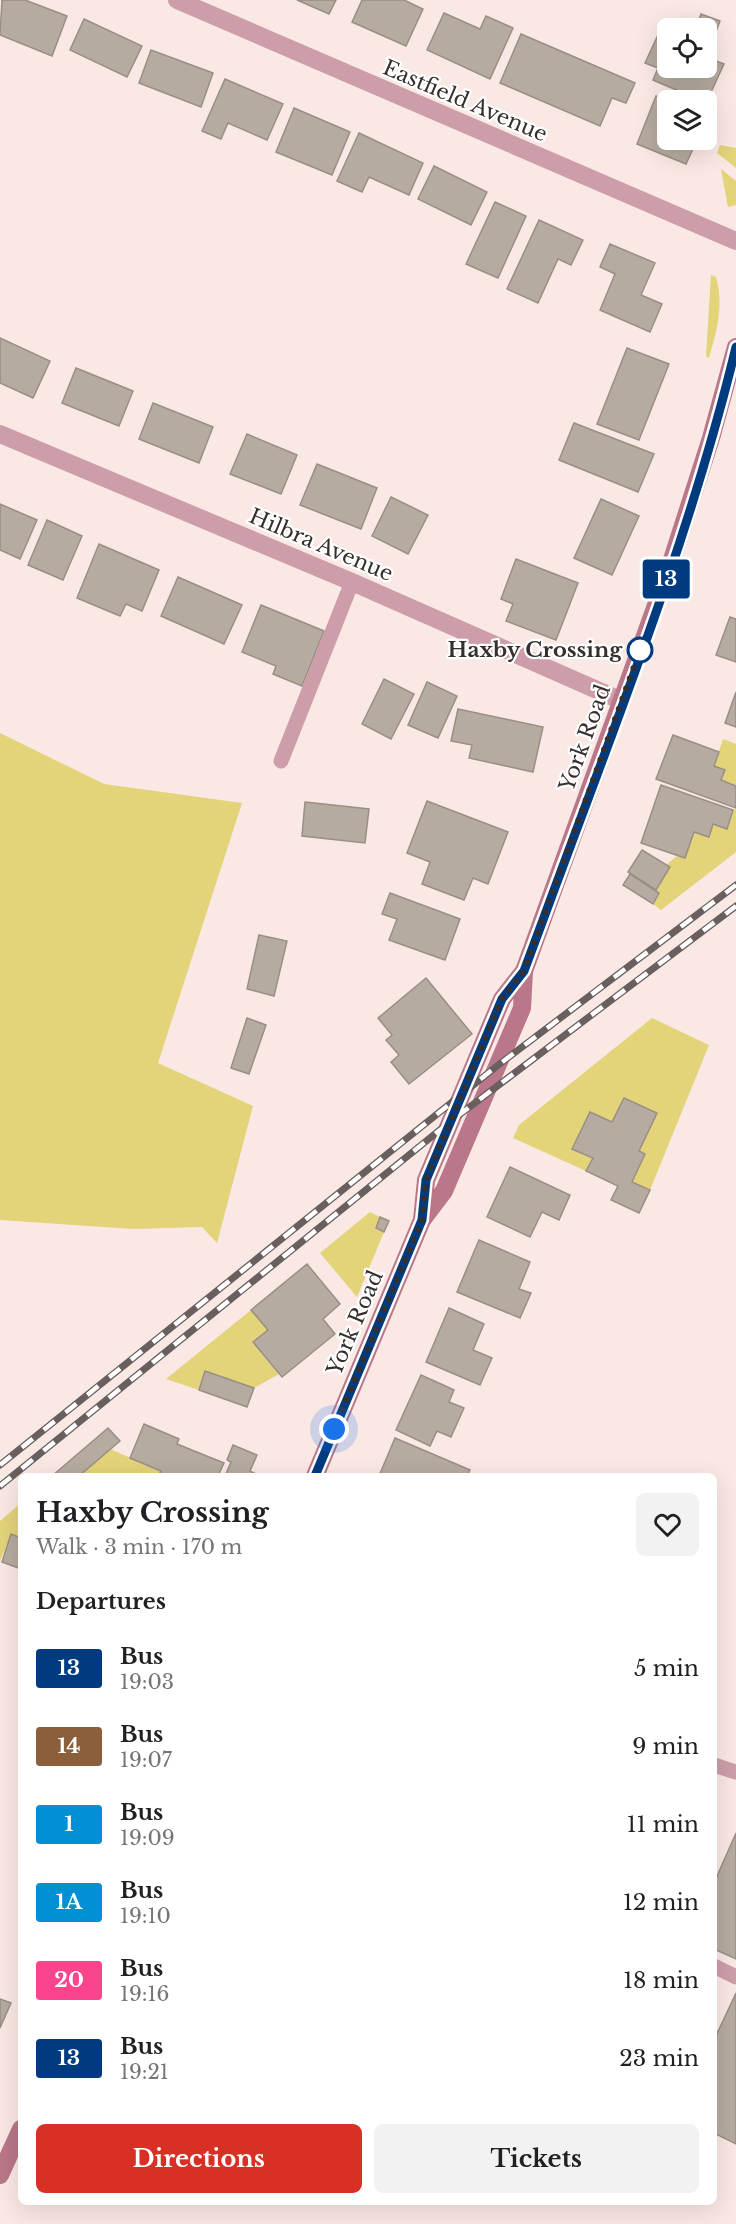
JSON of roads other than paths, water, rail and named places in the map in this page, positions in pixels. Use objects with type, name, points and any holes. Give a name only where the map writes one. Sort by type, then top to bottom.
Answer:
[{"type":"street","name":"Eastfield Avenue","points":[[177,0],[736,241]]},
{"type":"street","name":"York Road","points":[[316,1473],[422,1220],[426,1180],[502,999],[524,971],[672,561],[711,438],[736,347]]},
{"type":"street","name":"Hilbra Avenue","points":[[0,435],[352,582],[622,701]]},
{"type":"street","points":[[0,2175],[18,2136]]},
{"type":"lane","points":[[281,761],[352,582]]},
{"type":"lane","points":[[717,1766],[736,1772]]},
{"type":"lane","points":[[717,1968],[736,1977]]},
{"type":"railway","points":[[0,1465],[497,1066],[736,885]]},
{"type":"railway","points":[[0,1486],[451,1121],[736,906]]},
{"type":"place","name":"Haxby Crossing","points":[[640,650]]}]
